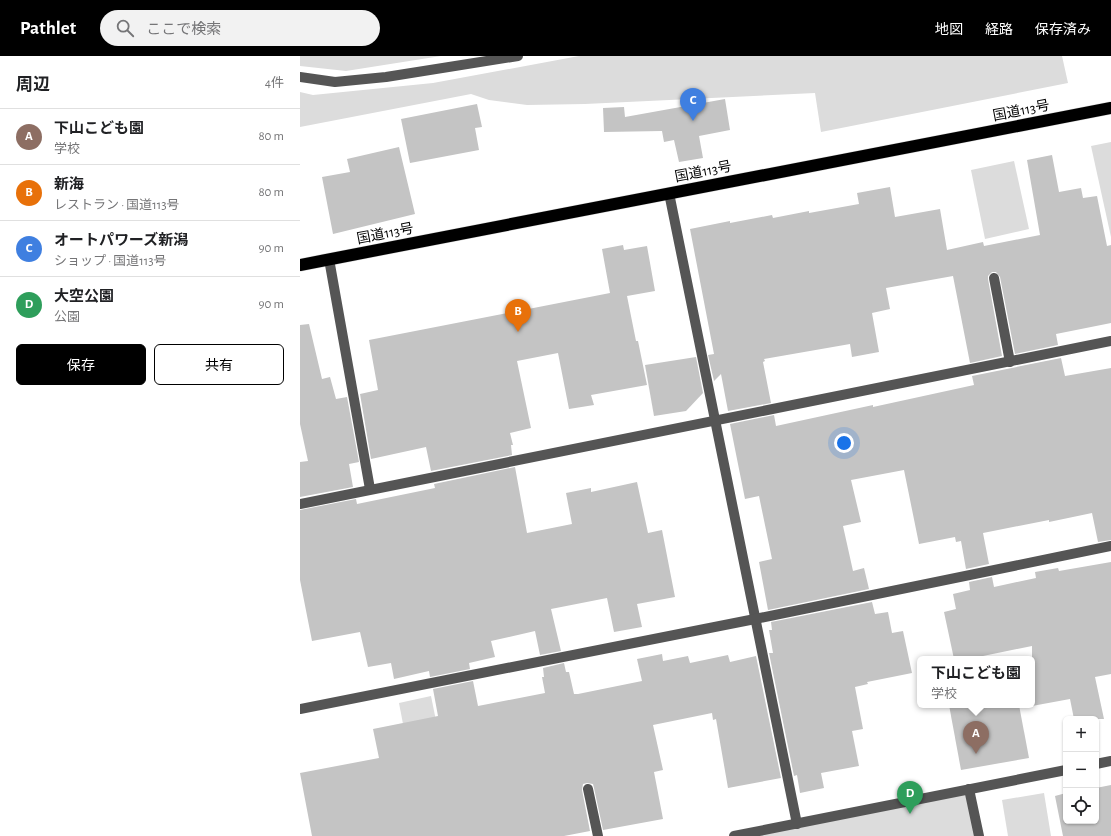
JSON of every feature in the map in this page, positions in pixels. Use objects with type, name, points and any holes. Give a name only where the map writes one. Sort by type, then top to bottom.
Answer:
[{"type":"highway","name":"国道113号","points":[[300,265],[1111,108]]},
{"type":"street","points":[[300,77],[335,82],[393,76],[518,56]]},
{"type":"street","points":[[669,193],[797,824]]},
{"type":"street","points":[[329,259],[370,489]]},
{"type":"street","points":[[994,278],[1010,362]]},
{"type":"street","points":[[300,504],[1111,342]]},
{"type":"street","points":[[300,709],[755,619],[1111,546]]},
{"type":"street","points":[[1099,763],[1111,760]]},
{"type":"street","points":[[734,836],[1063,771]]},
{"type":"street","points":[[588,789],[598,836]]},
{"type":"street","points":[[969,789],[979,836]]},
{"type":"shaded area","points":[[300,56],[441,56],[346,71],[300,66]]},
{"type":"shaded area","points":[[579,56],[1062,56],[1068,83],[821,132],[815,93],[585,104],[527,105],[489,100],[471,94],[300,127],[300,92],[313,95],[433,83]]},
{"type":"shaded area","points":[[1111,142],[1111,237],[1091,146]]},
{"type":"shaded area","points":[[1014,161],[1029,229],[985,239],[971,170]]},
{"type":"shaded area","points":[[431,696],[446,770],[413,776],[399,703]]},
{"type":"shaded area","points":[[969,789],[979,836],[734,836]]},
{"type":"shaded area","points":[[1044,793],[1051,836],[1008,836],[1002,800]]},
{"type":"building","points":[[725,99],[730,130],[699,136],[703,158],[679,162],[674,140],[664,142],[662,131],[604,132],[603,108],[624,107],[625,117]]},
{"type":"building","points":[[477,104],[482,127],[475,128],[479,150],[410,163],[401,119]]},
{"type":"building","points":[[399,147],[415,214],[333,234],[322,177],[350,172],[347,159]]},
{"type":"building","points":[[1052,155],[1059,192],[1081,188],[1083,198],[1097,196],[1107,246],[1111,245],[1111,323],[1056,334],[1058,345],[1015,354],[1000,277],[996,272],[992,272],[988,276],[988,279],[1002,356],[970,363],[953,276],[886,288],[890,309],[872,313],[879,352],[852,357],[850,344],[764,359],[765,361],[763,362],[771,403],[728,411],[721,374],[714,381],[708,355],[714,354],[690,229],[730,221],[730,223],[772,215],[773,218],[859,204],[857,193],[890,187],[895,217],[940,209],[947,250],[983,242],[984,246],[1040,235],[1027,160]]},
{"type":"building","points":[[623,245],[624,250],[647,246],[655,291],[627,296],[647,385],[591,395],[594,405],[569,409],[558,353],[517,361],[531,428],[510,433],[513,445],[511,445],[512,455],[431,471],[426,447],[371,459],[360,394],[378,390],[369,340],[610,293],[602,249]]},
{"type":"building","points":[[309,324],[322,379],[330,377],[336,399],[347,397],[359,462],[349,464],[353,487],[300,497],[300,462],[308,461],[300,424],[300,325]]},
{"type":"building","points":[[696,357],[703,393],[686,411],[654,416],[645,365]]},
{"type":"building","points":[[1061,358],[1065,376],[1111,368],[1111,540],[1098,542],[1092,513],[983,533],[989,564],[966,569],[961,541],[956,542],[955,537],[919,544],[904,470],[851,480],[861,522],[843,526],[853,571],[864,568],[869,589],[768,610],[759,562],[772,559],[759,496],[745,499],[730,424],[774,415],[776,426],[873,405],[873,407],[974,385],[972,376]]},
{"type":"building","points":[[515,467],[527,533],[572,524],[566,493],[591,488],[591,492],[637,482],[648,533],[662,530],[675,597],[637,604],[642,627],[614,632],[607,598],[551,609],[561,651],[540,655],[535,631],[491,641],[495,657],[469,663],[470,669],[430,677],[429,671],[394,679],[391,663],[368,667],[360,632],[312,641],[300,580],[300,510],[356,499],[357,504],[435,488],[434,484]]},
{"type":"building","points":[[1111,562],[1111,674],[1095,677],[1104,719],[1099,719],[1099,716],[1073,716],[1070,699],[1035,705],[1035,656],[1032,656],[1032,646],[983,656],[953,656],[944,612],[956,609],[953,594],[970,590],[969,582],[992,577],[994,587],[1036,578],[1035,572],[1058,568],[1059,571]]},
{"type":"building","points":[[872,602],[875,614],[888,612],[892,633],[903,631],[912,673],[867,682],[868,684],[855,687],[863,729],[852,731],[859,766],[821,773],[824,788],[800,793],[797,775],[794,776],[769,653],[773,653],[769,630],[772,630],[771,622]]},
{"type":"building","points":[[662,654],[663,661],[688,656],[690,663],[728,655],[730,662],[756,656],[781,778],[728,788],[716,719],[713,720],[712,713],[653,725],[663,770],[654,772],[663,819],[603,830],[593,784],[587,783],[583,784],[582,790],[590,831],[564,836],[312,836],[300,773],[379,758],[373,729],[438,716],[433,689],[473,681],[478,706],[545,693],[542,677],[544,677],[543,668],[564,663],[566,672],[569,672],[574,694],[578,694],[642,681],[637,659]]},
{"type":"building","points":[[950,708],[1020,708],[1029,758],[961,770]]},
{"type":"building","points":[[1111,785],[1111,836],[1063,836],[1055,796],[1063,794],[1063,824],[1099,824],[1099,787]]},
{"type":"place","name":"オートパワーズ新潟","points":[[693,121]]},
{"type":"place","name":"新海","points":[[518,332]]},
{"type":"place","name":"下山こども園","points":[[976,754]]},
{"type":"place","name":"大空公園","points":[[910,814]]}]
